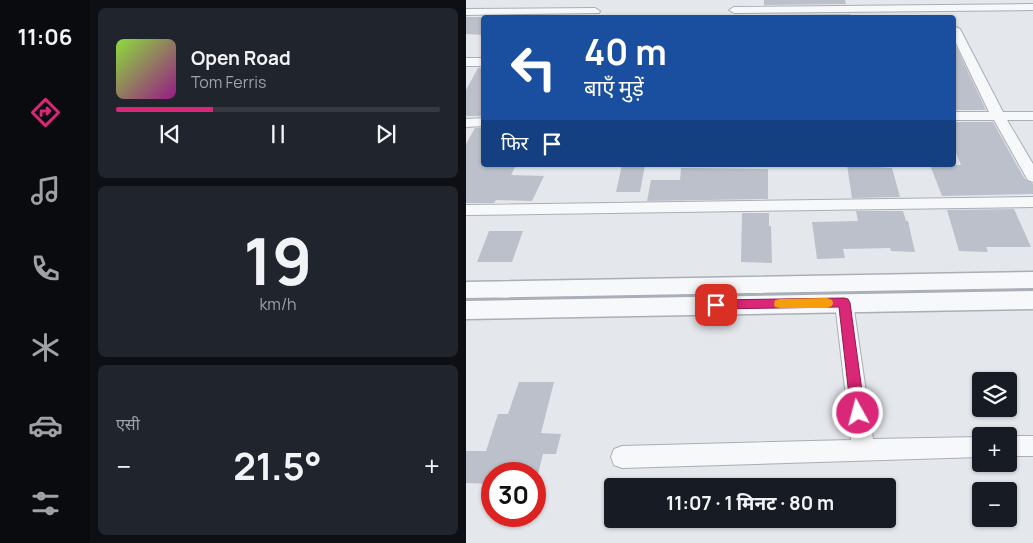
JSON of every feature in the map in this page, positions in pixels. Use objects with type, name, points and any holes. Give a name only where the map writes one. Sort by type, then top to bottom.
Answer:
[{"type":"street","points":[[734,10],[1033,7]]},
{"type":"street","points":[[466,12],[595,11]]},
{"type":"street","points":[[956,33],[998,116],[1033,177]]},
{"type":"street","points":[[956,56],[967,56]]},
{"type":"street","points":[[466,62],[481,62]]},
{"type":"street","points":[[956,116],[1033,116]]},
{"type":"street","points":[[466,123],[481,122]]},
{"type":"street","points":[[466,210],[1033,202]]},
{"type":"street","points":[[466,310],[626,296],[1033,280]]},
{"type":"street","points":[[466,290],[844,303],[1033,300]]},
{"type":"street","points":[[844,303],[863,449]]},
{"type":"street","points":[[1017,446],[1033,446]]},
{"type":"street","points":[[622,457],[972,447]]},
{"type":"building","points":[[764,0],[845,0],[846,4],[764,5]]},
{"type":"building","points":[[850,14],[850,15],[765,15]]},
{"type":"building","points":[[466,17],[481,17],[481,35],[466,34]]},
{"type":"building","points":[[956,46],[986,110],[956,110]]},
{"type":"building","points":[[478,68],[481,68],[481,116],[466,116],[466,90]]},
{"type":"building","points":[[956,122],[993,122],[1024,178],[1033,184],[1033,194],[942,196],[931,167],[956,167],[956,165],[961,165],[956,153]]},
{"type":"building","points":[[475,128],[481,128],[481,167],[515,167],[511,175],[544,176],[532,201],[496,200],[494,203],[466,203],[466,144]]},
{"type":"building","points":[[622,167],[645,167],[640,192],[616,192]]},
{"type":"building","points":[[847,167],[892,168],[900,197],[852,198]]},
{"type":"building","points":[[681,168],[768,169],[768,199],[647,201],[651,180],[680,180]]},
{"type":"building","points":[[1014,209],[1031,247],[986,247],[988,252],[959,251],[947,210]]},
{"type":"building","points":[[856,211],[903,211],[906,221],[908,221],[915,252],[891,251],[890,248],[843,249],[845,258],[817,259],[812,222],[858,221]]},
{"type":"building","points":[[742,213],[769,213],[772,263],[741,262]]},
{"type":"building","points":[[489,231],[523,231],[512,262],[477,262]]},
{"type":"building","points":[[519,382],[554,382],[541,433],[561,434],[556,454],[543,454],[541,462],[481,462],[481,484],[466,483],[466,451],[486,451],[498,414],[508,414]]},
{"type":"slow traffic","points":[[780,304],[827,303]]},
{"type":"route","points":[[716,305],[844,303],[858,413]]}]
